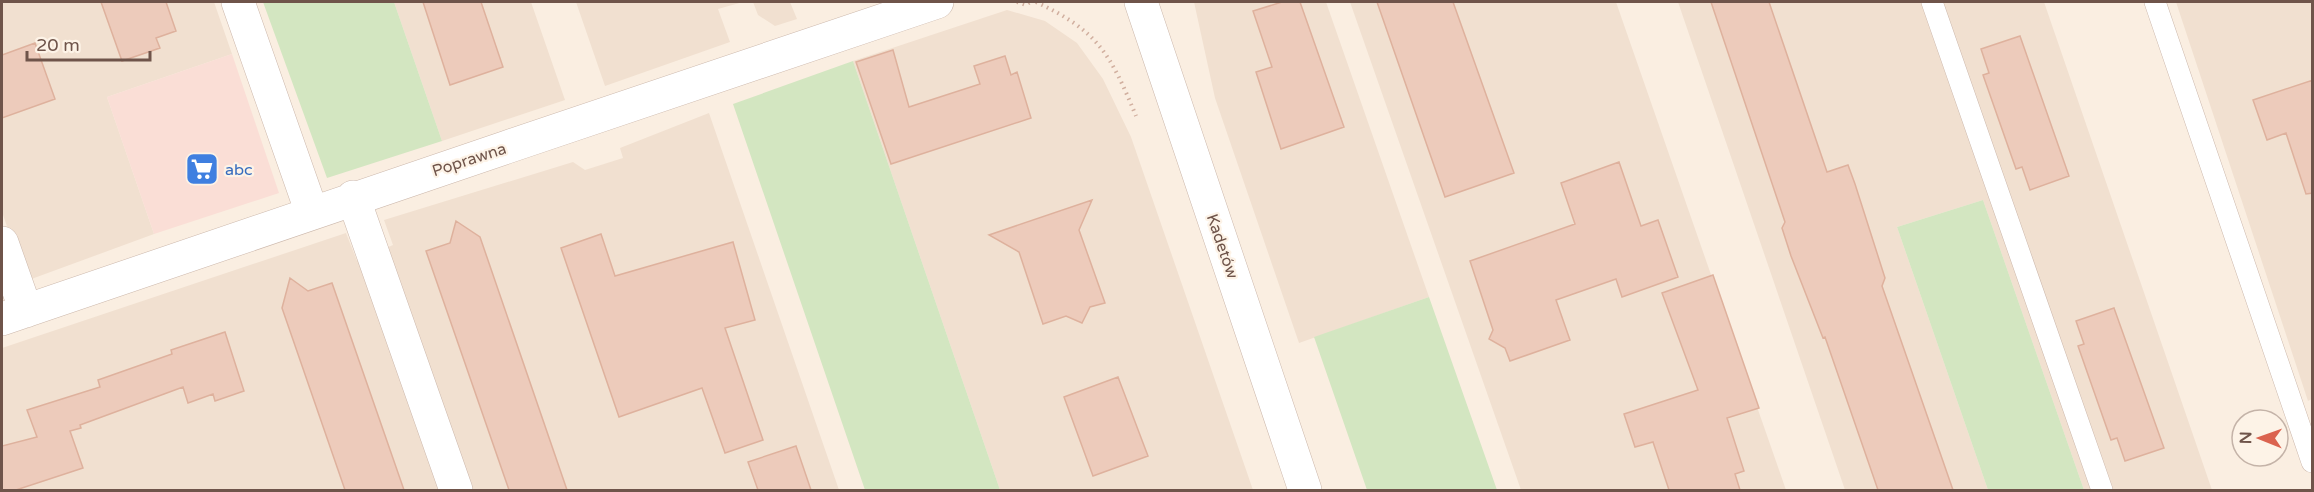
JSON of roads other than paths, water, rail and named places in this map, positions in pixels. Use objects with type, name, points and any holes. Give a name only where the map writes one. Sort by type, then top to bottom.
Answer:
[{"type":"street","points":[[238,2],[312,213]]},
{"type":"street","name":"Poprawna","points":[[14,315],[352,198],[937,2]]},
{"type":"street","name":"Kadetów","points":[[1140,2],[1305,490]]},
{"type":"street","points":[[352,198],[456,490]]},
{"type":"street","points":[[2,243],[14,315]]},
{"type":"lane","points":[[1932,2],[2102,490]]},
{"type":"lane","points":[[2155,2],[2313,462]]},
{"type":"place","name":"abc","points":[[202,169]]}]
